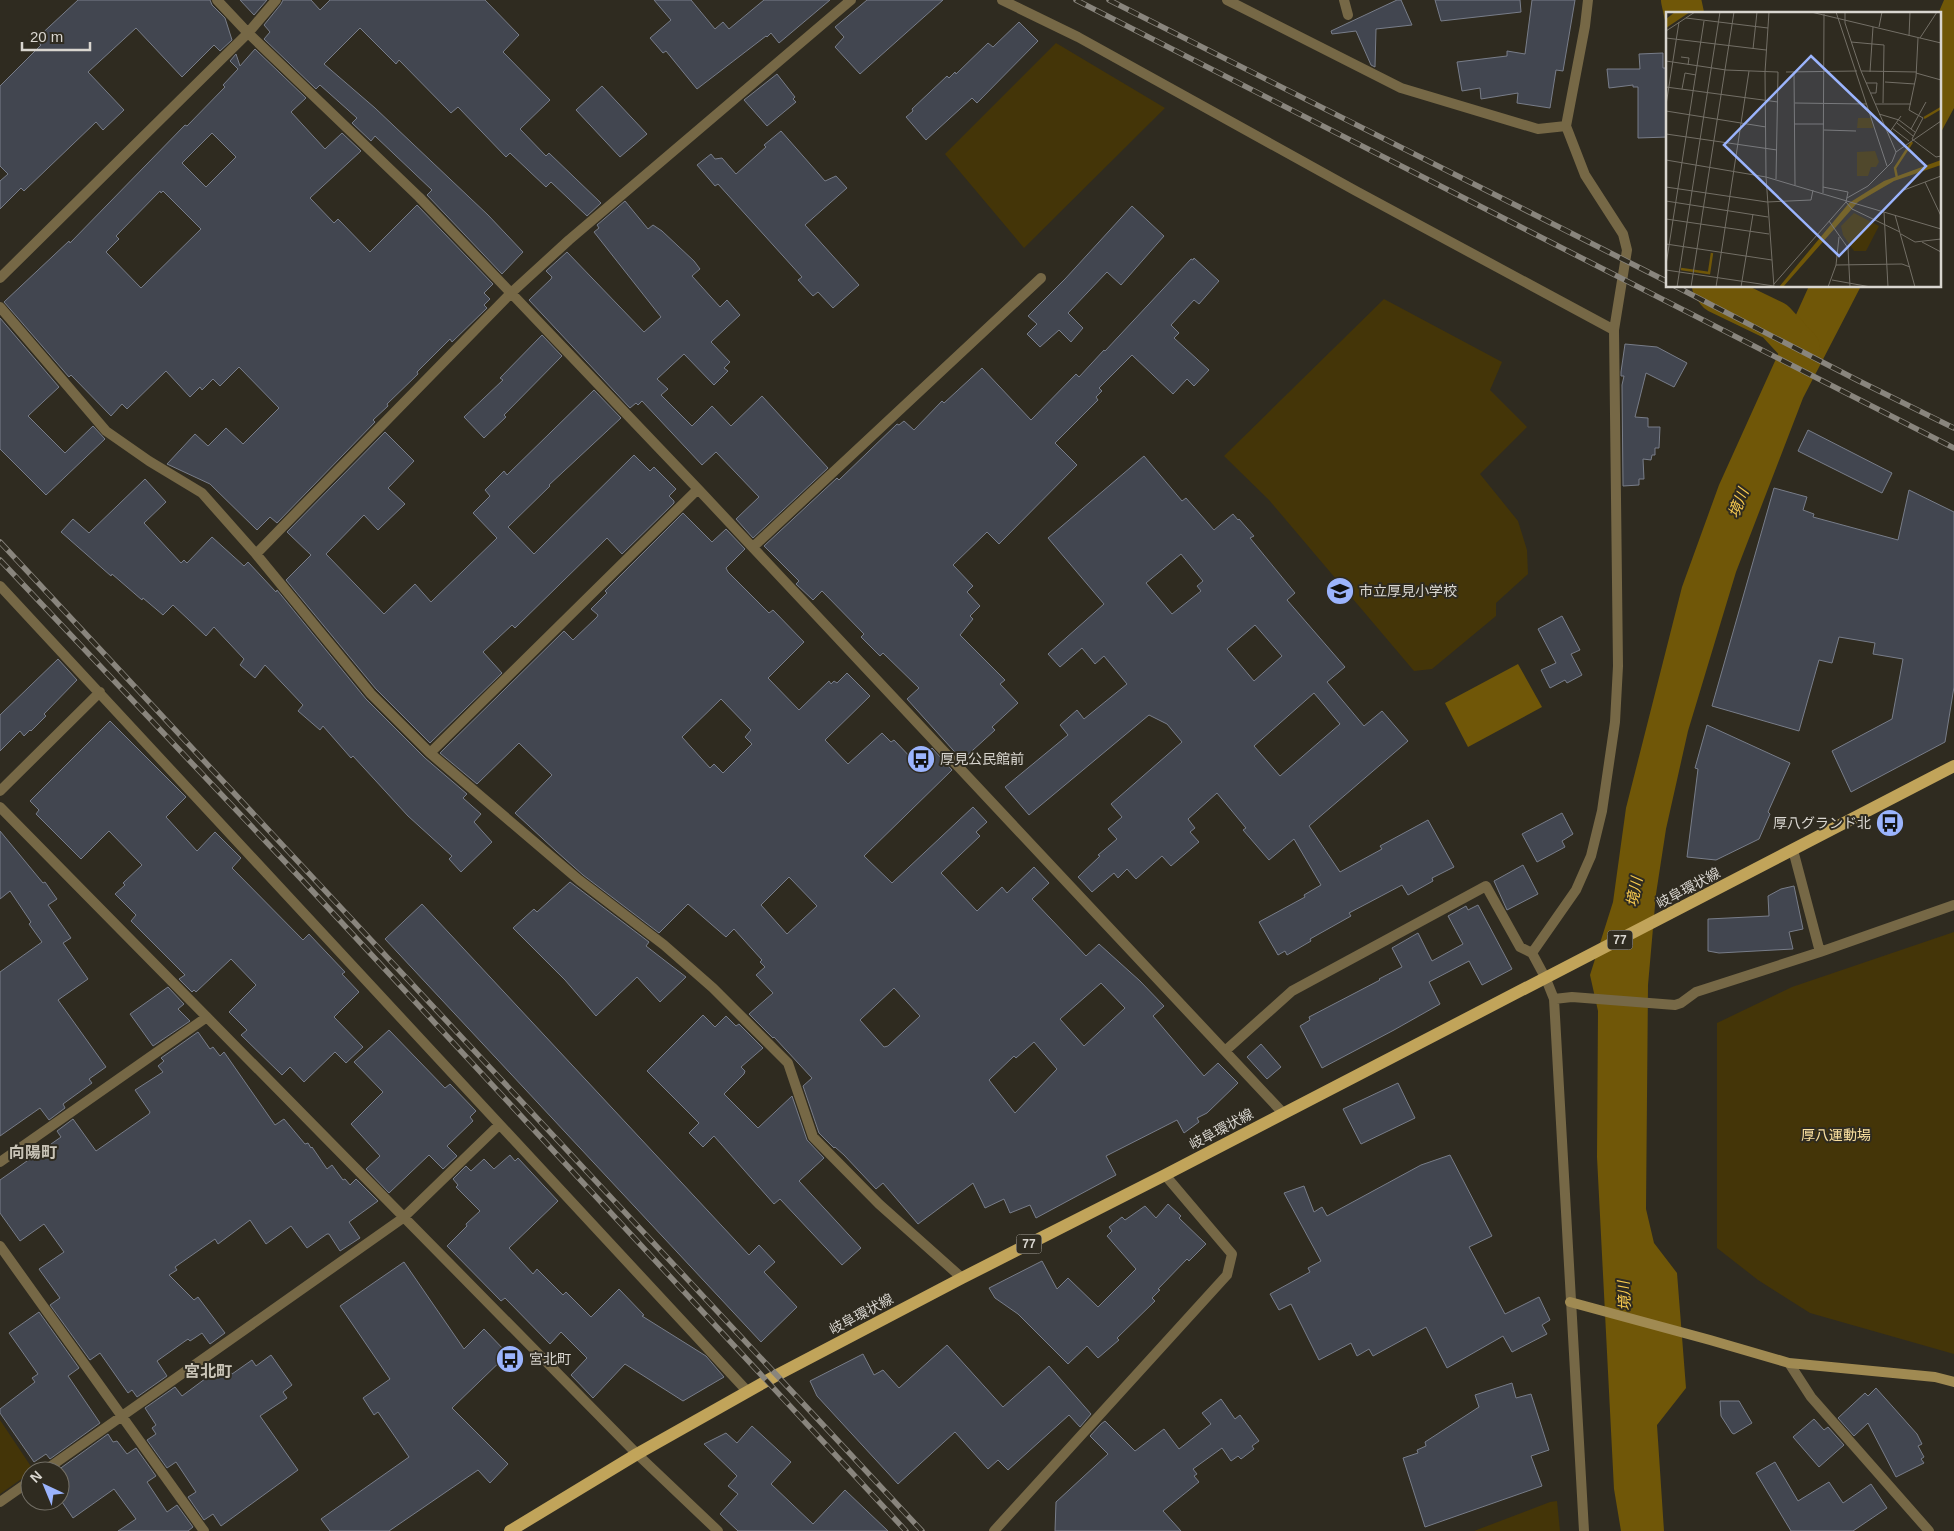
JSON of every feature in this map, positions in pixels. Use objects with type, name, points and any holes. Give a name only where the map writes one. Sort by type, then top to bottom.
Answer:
[{"type":"main road","name":"岐阜環状線","points":[[510,1531],[637,1454],[748,1392],[962,1278],[1165,1176],[1954,766]]},
{"type":"street","points":[[217,0],[248,33],[419,197],[511,293],[698,489],[1283,1113]]},
{"type":"street","points":[[0,278],[248,33],[276,0]]},
{"type":"street","points":[[256,554],[511,293],[569,240],[851,0]]},
{"type":"street","points":[[1002,0],[1096,46],[1356,191],[1614,330]]},
{"type":"street","points":[[1227,0],[1401,88],[1538,129],[1566,126]]},
{"type":"street","points":[[1344,0],[1348,15]]},
{"type":"street","points":[[1532,953],[1576,890],[1591,856],[1602,811],[1615,722],[1618,666],[1614,330],[1627,250],[1623,234],[1585,175],[1566,126],[1586,26],[1588,0]]},
{"type":"street","points":[[753,548],[1041,278]]},
{"type":"street","points":[[0,307],[106,431],[149,461],[202,493],[256,554],[371,694],[430,752],[578,880],[664,945],[713,988],[788,1063],[813,1136],[879,1204],[962,1278]]},
{"type":"street","points":[[430,752],[698,489]]},
{"type":"street","points":[[0,586],[748,1392]]},
{"type":"street","points":[[0,792],[100,692]]},
{"type":"street","points":[[0,806],[637,1454],[718,1531]]},
{"type":"street","points":[[1794,850],[1820,952]]},
{"type":"street","points":[[1225,1051],[1292,991],[1486,886],[1520,947],[1532,953],[1552,976],[1584,1531]]},
{"type":"street","points":[[1554,999],[1572,997],[1675,1005],[1696,992],[1820,952],[1954,905]]},
{"type":"street","points":[[0,1162],[207,1018]]},
{"type":"street","points":[[58,1461],[404,1218],[499,1125]]},
{"type":"street","points":[[994,1531],[1227,1275],[1232,1254],[1165,1176]]},
{"type":"street","points":[[0,1246],[204,1531]]},
{"type":"street","points":[[1570,1302],[1590,1306],[1789,1363],[1934,1377],[1954,1382]]},
{"type":"street","points":[[1789,1363],[1811,1398],[1929,1531]]},
{"type":"street","points":[[0,1502],[20,1488]]},
{"type":"green space","points":[[1056,43],[1165,108],[1024,248],[945,154]]},
{"type":"green space","points":[[1384,299],[1502,362],[1490,390],[1527,427],[1480,474],[1518,521],[1527,550],[1528,574],[1496,603],[1496,616],[1432,669],[1414,671],[1269,500],[1224,456]]},
{"type":"green space","name":"厚八運動場","points":[[1954,932],[1954,1354],[1810,1313],[1758,1280],[1717,1248],[1717,1023],[1792,987]]},
{"type":"green space","points":[[0,1420],[27,1461],[20,1461],[20,1480],[0,1494]]},
{"type":"green space","points":[[1557,1501],[1560,1531],[1474,1531],[1550,1502]]},
{"type":"water","points":[[1944,0],[1954,0],[1954,108],[1942,130],[1942,12],[1939,12]]},
{"type":"water","name":"境川","points":[[1808,288],[1860,288],[1803,398],[1736,572],[1688,731],[1666,829],[1656,894],[1648,985],[1646,1209],[1654,1243],[1677,1273],[1686,1388],[1657,1425],[1664,1531],[1621,1531],[1614,1489],[1597,1157],[1598,1011],[1590,975],[1613,902],[1626,808],[1682,587],[1719,485]]},
{"type":"water","points":[[1518,664],[1542,707],[1468,747],[1445,703]]},
{"type":"building","points":[[78,0],[210,0],[212,5],[225,18],[232,40],[220,51],[214,45],[182,77],[136,28],[88,72],[124,110],[103,130],[96,122],[24,191],[21,188],[0,209],[0,181],[8,174],[0,166],[0,86],[41,45],[35,40]]},
{"type":"building","points":[[240,0],[267,0],[254,15]]},
{"type":"building","points":[[283,0],[311,0],[320,10],[330,0],[485,0],[519,35],[503,52],[550,100],[520,129],[546,156],[549,153],[601,203],[587,216],[551,182],[546,187],[510,153],[506,157],[458,107],[451,113],[399,60],[396,64],[360,28],[324,64],[375,108],[488,215],[523,252],[502,274],[427,195],[432,190],[375,136],[371,141],[352,123],[357,118],[320,85],[316,89],[264,39],[270,32],[264,25]]},
{"type":"building","points":[[654,0],[691,0],[715,29],[723,22],[729,29],[764,0],[830,0],[779,43],[771,33],[697,89],[666,51],[663,53],[650,38],[671,20]]},
{"type":"building","points":[[867,0],[943,0],[860,74],[835,47],[844,37],[835,27]]},
{"type":"building","points":[[1397,0],[1401,0],[1412,25],[1376,29],[1375,67],[1371,65],[1356,31],[1332,34],[1331,31]]},
{"type":"building","points":[[1435,0],[1520,0],[1521,12],[1441,21]]},
{"type":"building","points":[[1532,0],[1575,0],[1563,71],[1556,70],[1550,108],[1517,103],[1518,93],[1481,99],[1480,88],[1462,91],[1457,62],[1507,56],[1507,51],[1525,54]]},
{"type":"building","points":[[1019,22],[1038,41],[977,103],[972,98],[926,140],[906,117],[913,111],[912,109],[947,76],[949,78],[955,72],[956,74],[988,43],[993,47]]},
{"type":"building","points":[[255,49],[306,98],[291,112],[325,149],[342,133],[361,151],[310,198],[334,223],[338,219],[370,252],[417,205],[493,284],[484,293],[490,299],[484,305],[487,308],[452,342],[450,339],[417,372],[418,374],[373,420],[375,422],[277,523],[270,517],[257,530],[210,484],[167,464],[195,434],[208,446],[226,428],[243,444],[279,408],[239,367],[220,386],[213,379],[202,390],[200,387],[190,397],[166,371],[127,409],[122,404],[111,416],[71,375],[69,377],[4,302],[69,241],[70,243],[185,125],[187,126],[225,87],[223,85],[238,69],[230,61],[236,54],[240,66]],"holes":[[[212,133],[236,157],[206,187],[182,163]],[[160,191],[161,193],[163,191],[201,229],[141,288],[106,252],[119,239],[116,236]]]},
{"type":"building","points":[[1663,53],[1663,68],[1666,68],[1666,137],[1638,138],[1638,87],[1633,87],[1633,85],[1609,88],[1607,69],[1640,69],[1639,54]]},
{"type":"building","points":[[777,74],[795,97],[793,99],[796,102],[767,126],[744,100]]},
{"type":"building","points":[[602,86],[647,134],[620,157],[576,110]]},
{"type":"building","points":[[781,131],[825,181],[836,176],[847,188],[805,225],[859,285],[833,308],[818,292],[813,296],[798,280],[802,277],[718,184],[715,186],[697,165],[711,154],[715,159],[722,158],[736,174],[766,147],[764,145]]},
{"type":"building","points":[[625,201],[648,229],[653,225],[662,231],[694,261],[700,269],[692,276],[720,307],[727,300],[740,315],[711,342],[730,362],[724,368],[728,371],[714,385],[684,354],[657,379],[668,389],[661,395],[692,426],[712,406],[731,426],[762,396],[828,468],[753,538],[736,519],[759,497],[716,452],[702,465],[642,401],[630,408],[529,300],[551,279],[552,277],[546,271],[567,252],[644,332],[661,317],[594,232],[599,228],[597,225]]},
{"type":"building","points":[[1132,206],[1164,236],[1121,285],[1107,272],[1068,313],[1083,328],[1071,342],[1059,330],[1040,347],[1027,334],[1037,324],[1028,316]]},
{"type":"building","points":[[1194,258],[1219,281],[1199,304],[1194,300],[1171,325],[1179,333],[1174,338],[1209,370],[1194,386],[1187,379],[1173,394],[1132,355],[1099,388],[1102,391],[1096,397],[1098,400],[1055,443],[1077,465],[999,544],[987,532],[953,565],[973,586],[967,592],[980,606],[970,616],[973,619],[960,635],[1005,680],[1000,684],[1018,703],[992,727],[995,730],[962,760],[907,699],[919,688],[883,653],[880,656],[861,637],[864,634],[822,591],[813,600],[796,584],[799,581],[764,546],[837,478],[839,480],[897,424],[899,425],[904,421],[914,430],[942,401],[944,403],[982,368],[1031,420],[1076,374],[1079,377]]},
{"type":"building","points":[[0,318],[59,387],[28,416],[65,453],[93,426],[105,439],[46,495],[0,449]]},
{"type":"building","points":[[542,335],[562,356],[484,438],[464,417],[503,380],[500,378]]},
{"type":"building","points":[[1625,344],[1657,347],[1687,363],[1674,387],[1646,373],[1635,417],[1648,418],[1648,427],[1660,427],[1659,448],[1655,448],[1655,455],[1652,455],[1651,460],[1643,459],[1644,479],[1639,479],[1639,485],[1623,486],[1622,385],[1624,376],[1621,376],[1621,372]]},
{"type":"building","points":[[594,390],[621,418],[549,485],[508,527],[534,554],[634,455],[650,471],[654,467],[676,489],[669,496],[674,503],[622,554],[607,538],[515,628],[512,625],[483,652],[502,673],[430,743],[376,689],[286,580],[311,555],[287,532],[385,432],[414,461],[388,488],[405,504],[378,530],[364,515],[326,554],[384,614],[415,584],[431,602],[497,538],[473,513],[490,496],[485,490],[504,471],[507,475]]},
{"type":"building","points":[[1808,430],[1892,473],[1882,493],[1798,451]]},
{"type":"building","points":[[1144,456],[1182,501],[1186,498],[1214,530],[1233,514],[1254,536],[1250,538],[1295,593],[1287,600],[1345,667],[1327,682],[1364,726],[1382,711],[1408,741],[1309,826],[1340,872],[1382,849],[1380,846],[1428,820],[1454,867],[1432,878],[1433,881],[1408,895],[1402,885],[1349,913],[1351,916],[1310,939],[1311,941],[1287,955],[1285,951],[1278,955],[1259,922],[1305,897],[1304,895],[1321,885],[1294,839],[1269,860],[1243,830],[1246,828],[1217,793],[1188,819],[1195,828],[1190,832],[1199,842],[1171,866],[1162,856],[1136,879],[1127,869],[1118,878],[1114,873],[1092,892],[1078,877],[1100,856],[1098,855],[1117,839],[1108,829],[1122,817],[1111,804],[1182,742],[1167,724],[1149,715],[1029,815],[1005,787],[1068,735],[1060,725],[1077,710],[1084,719],[1127,684],[1104,656],[1095,664],[1082,648],[1060,667],[1048,654],[1104,604],[1048,538]],"holes":[[[1181,554],[1203,581],[1197,586],[1201,591],[1172,614],[1146,583]],[[1255,625],[1282,656],[1254,681],[1227,649]],[[1314,693],[1340,724],[1280,776],[1254,746]]]},
{"type":"building","points":[[145,479],[166,502],[144,523],[181,563],[184,560],[187,563],[212,537],[244,566],[248,562],[276,592],[277,590],[366,699],[425,758],[467,794],[463,798],[481,814],[474,822],[492,842],[461,872],[449,859],[452,856],[408,816],[353,756],[351,758],[323,726],[320,730],[298,711],[303,705],[265,665],[255,678],[240,665],[244,659],[214,627],[206,636],[173,605],[163,615],[112,574],[111,576],[61,532],[73,519],[89,533]]},
{"type":"building","points":[[1774,488],[1807,497],[1803,510],[1814,514],[1813,517],[1898,540],[1909,490],[1954,512],[1954,687],[1945,742],[1851,792],[1832,751],[1892,719],[1903,659],[1873,654],[1875,643],[1839,637],[1832,663],[1819,660],[1799,731],[1712,706]]},
{"type":"building","points":[[683,513],[712,542],[726,529],[745,549],[726,568],[728,572],[769,613],[773,610],[804,642],[768,678],[799,710],[829,681],[831,684],[834,681],[837,683],[847,673],[870,696],[825,740],[848,764],[882,733],[891,742],[894,740],[916,763],[932,748],[952,770],[864,856],[892,883],[973,807],[987,822],[976,832],[980,836],[941,873],[977,911],[1002,887],[1007,893],[1034,867],[1049,883],[1032,899],[1086,956],[1099,944],[1140,981],[1164,1006],[1153,1016],[1204,1076],[1218,1063],[1238,1083],[1207,1113],[1197,1118],[1199,1122],[1184,1133],[1177,1120],[1106,1156],[1116,1175],[1036,1218],[1030,1205],[1010,1213],[1004,1199],[985,1208],[973,1183],[918,1224],[883,1183],[876,1189],[844,1155],[819,1133],[803,1086],[812,1078],[774,1037],[749,1014],[773,993],[756,975],[765,967],[760,962],[762,960],[734,929],[726,937],[688,904],[659,933],[583,875],[515,813],[552,775],[519,743],[477,784],[440,753],[564,631],[573,640],[597,617],[598,615],[591,609],[607,593],[605,591]],"holes":[[[721,699],[751,730],[745,737],[752,744],[723,773],[714,764],[710,768],[682,737]],[[789,877],[817,906],[787,934],[761,905]],[[1101,983],[1125,1008],[1084,1046],[1060,1019]],[[894,988],[920,1016],[888,1046],[884,1047],[860,1020]],[[1034,1042],[1057,1069],[1015,1113],[989,1080],[1014,1056],[1016,1058]]]},
{"type":"building","points":[[1562,616],[1580,650],[1571,654],[1582,675],[1567,683],[1565,680],[1550,688],[1541,670],[1556,663],[1538,629]]},
{"type":"building","points":[[58,659],[77,680],[44,714],[46,716],[31,731],[24,736],[20,731],[0,751],[0,715]]},
{"type":"building","points":[[110,721],[186,797],[166,817],[197,851],[215,832],[241,858],[232,868],[303,940],[309,934],[345,972],[342,974],[359,992],[334,1017],[363,1047],[346,1063],[335,1052],[304,1082],[290,1067],[282,1075],[241,1035],[247,1030],[229,1012],[256,985],[231,959],[196,992],[194,990],[192,992],[179,979],[185,975],[131,921],[136,915],[115,894],[125,885],[123,883],[142,865],[109,831],[81,859],[36,814],[39,810],[30,801]]},
{"type":"building","points":[[1707,725],[1790,763],[1768,812],[1770,814],[1759,839],[1716,860],[1687,857],[1698,769],[1695,768]]},
{"type":"building","points":[[1562,813],[1573,834],[1562,841],[1565,847],[1537,862],[1522,834]]},
{"type":"building","points":[[0,831],[43,883],[45,882],[57,899],[48,905],[71,938],[63,943],[88,979],[58,1000],[106,1067],[89,1079],[92,1083],[63,1104],[65,1108],[49,1120],[40,1108],[0,1136],[0,972],[42,942],[10,891],[0,899]]},
{"type":"building","points":[[1523,865],[1538,894],[1507,910],[1494,881]]},
{"type":"building","points":[[570,882],[649,942],[646,946],[686,977],[660,1002],[637,977],[596,1016],[565,980],[513,928],[534,909],[537,912]]},
{"type":"building","points":[[1794,886],[1803,929],[1789,932],[1793,949],[1719,953],[1708,951],[1708,919],[1769,916],[1768,896],[1781,889]]},
{"type":"building","points":[[422,904],[749,1255],[759,1245],[775,1262],[764,1272],[797,1307],[761,1342],[385,939]]},
{"type":"building","points":[[1478,905],[1512,969],[1482,985],[1469,961],[1429,982],[1440,1004],[1322,1068],[1300,1026],[1310,1020],[1309,1017],[1402,967],[1392,948],[1418,933],[1432,961],[1463,944],[1448,916],[1466,906],[1468,910]]},
{"type":"building","points":[[168,987],[184,1004],[178,1009],[190,1021],[153,1046],[130,1014]]},
{"type":"building","points":[[703,1015],[715,1027],[726,1016],[736,1026],[739,1024],[763,1048],[741,1067],[745,1071],[744,1074],[724,1094],[758,1128],[792,1096],[807,1140],[824,1158],[799,1181],[861,1248],[842,1265],[780,1199],[774,1204],[714,1136],[703,1147],[689,1133],[699,1123],[647,1071]]},
{"type":"building","points":[[389,1030],[445,1088],[450,1084],[476,1111],[470,1117],[473,1121],[447,1146],[457,1156],[443,1169],[429,1155],[389,1193],[366,1169],[380,1156],[351,1124],[383,1092],[354,1062]]},
{"type":"building","points":[[198,1032],[210,1049],[213,1047],[220,1056],[224,1052],[275,1125],[284,1119],[305,1144],[308,1143],[312,1147],[327,1169],[332,1165],[343,1180],[345,1179],[350,1185],[356,1179],[378,1201],[349,1222],[360,1238],[340,1251],[329,1234],[307,1248],[291,1226],[266,1244],[250,1220],[218,1244],[215,1239],[175,1267],[177,1270],[169,1275],[194,1300],[198,1297],[225,1333],[210,1344],[202,1333],[190,1341],[188,1339],[157,1361],[167,1376],[137,1397],[132,1390],[128,1393],[100,1353],[90,1360],[50,1305],[60,1298],[39,1269],[64,1252],[44,1224],[20,1241],[0,1213],[0,1180],[61,1137],[57,1131],[73,1119],[96,1151],[149,1114],[150,1112],[135,1090],[163,1072],[158,1066],[164,1061],[161,1058]]},
{"type":"building","points":[[1261,1044],[1281,1067],[1267,1079],[1247,1057]]},
{"type":"building","points":[[1398,1083],[1415,1118],[1361,1144],[1343,1109]]},
{"type":"building","points":[[510,1155],[515,1161],[518,1158],[558,1201],[509,1248],[533,1274],[537,1269],[563,1295],[566,1292],[591,1317],[619,1289],[644,1315],[642,1316],[706,1356],[724,1377],[683,1401],[625,1364],[593,1398],[571,1375],[587,1358],[561,1332],[550,1344],[505,1298],[501,1301],[447,1246],[480,1211],[456,1187],[458,1185],[453,1179],[466,1166],[471,1171],[484,1159],[494,1169]]},
{"type":"building","points":[[1450,1155],[1492,1236],[1469,1247],[1505,1314],[1539,1297],[1550,1320],[1542,1325],[1547,1334],[1512,1352],[1503,1336],[1447,1368],[1426,1327],[1373,1356],[1369,1349],[1357,1356],[1351,1343],[1319,1360],[1291,1304],[1279,1310],[1270,1294],[1310,1272],[1308,1268],[1321,1261],[1284,1193],[1304,1186],[1314,1212],[1322,1207],[1327,1216],[1421,1165]]},
{"type":"building","points":[[1168,1204],[1181,1216],[1179,1218],[1206,1244],[1189,1261],[1187,1259],[1158,1289],[1160,1290],[1152,1298],[1155,1301],[1117,1338],[1119,1340],[1098,1358],[1087,1346],[1068,1364],[1018,1314],[995,1298],[989,1288],[1042,1261],[1057,1289],[1068,1278],[1098,1307],[1136,1269],[1107,1236],[1112,1231],[1109,1227],[1122,1217],[1125,1220],[1145,1206],[1156,1218]]},
{"type":"building","points":[[404,1262],[464,1349],[484,1329],[508,1354],[452,1408],[508,1464],[490,1483],[478,1470],[389,1531],[330,1531],[321,1519],[409,1457],[378,1412],[374,1415],[363,1398],[390,1379],[340,1306]]},
{"type":"building","points":[[39,1312],[79,1368],[68,1376],[100,1423],[50,1459],[46,1454],[33,1461],[0,1413],[0,1409],[35,1382],[32,1378],[38,1374],[9,1333]]},
{"type":"building","points":[[947,1345],[1003,1407],[1049,1366],[1091,1414],[1080,1427],[1069,1415],[1008,1470],[998,1460],[988,1469],[955,1432],[898,1484],[817,1396],[810,1381],[863,1354],[874,1375],[883,1370],[899,1388]]},
{"type":"building","points":[[271,1355],[292,1385],[283,1392],[287,1398],[260,1416],[298,1470],[221,1526],[213,1514],[204,1520],[188,1497],[196,1492],[176,1462],[167,1468],[147,1440],[156,1434],[152,1428],[156,1425],[145,1408],[175,1387],[182,1396],[225,1364],[232,1374],[252,1360],[256,1366]]},
{"type":"building","points":[[1512,1383],[1516,1398],[1531,1394],[1549,1450],[1531,1456],[1542,1486],[1425,1527],[1403,1458],[1418,1453],[1417,1450],[1426,1446],[1425,1442],[1479,1407],[1475,1395]]},
{"type":"building","points":[[1876,1388],[1917,1434],[1922,1444],[1918,1446],[1924,1457],[1921,1459],[1924,1463],[1896,1477],[1868,1423],[1854,1436],[1838,1418],[1865,1393],[1868,1396]]},
{"type":"building","points":[[1221,1399],[1235,1419],[1240,1415],[1259,1441],[1252,1446],[1254,1449],[1241,1459],[1238,1456],[1231,1461],[1222,1448],[1193,1469],[1197,1474],[1194,1476],[1199,1482],[1163,1511],[1181,1531],[1055,1531],[1056,1502],[1108,1454],[1090,1436],[1101,1424],[1105,1421],[1135,1451],[1164,1429],[1179,1449],[1211,1424],[1202,1413]]},
{"type":"building","points":[[1720,1401],[1739,1401],[1752,1423],[1734,1434],[1732,1433],[1721,1416]]},
{"type":"building","points":[[1814,1419],[1824,1430],[1828,1427],[1844,1445],[1819,1467],[1793,1437]]},
{"type":"building","points":[[752,1426],[791,1462],[771,1484],[813,1524],[845,1490],[888,1531],[738,1531],[720,1514],[738,1494],[728,1486],[737,1476],[704,1444],[726,1433],[737,1443]]},
{"type":"building","points":[[108,1434],[113,1442],[117,1441],[127,1454],[136,1448],[156,1476],[147,1482],[167,1512],[177,1505],[193,1527],[188,1531],[118,1531],[136,1519],[114,1489],[73,1518],[68,1511],[70,1511],[70,1461]]},
{"type":"building","points":[[1775,1462],[1798,1501],[1829,1482],[1843,1503],[1871,1484],[1887,1508],[1853,1531],[1791,1531],[1756,1473]]},
{"type":"waterway","points":[[1681,0],[1684,12]]},
{"type":"waterway","points":[[1713,288],[1717,293],[1775,321],[1800,348]]},
{"type":"railway","points":[[1076,0],[1954,448]]},
{"type":"railway","points":[[1109,0],[1666,281]]},
{"type":"railway","points":[[1679,288],[1954,428]]},
{"type":"railway","points":[[0,542],[922,1531]]},
{"type":"railway","points":[[0,560],[305,883],[906,1531]]},
{"type":"place","name":"市立厚見小学校","points":[[1340,591]]},
{"type":"place","name":"厚見公民館前","points":[[921,759]]},
{"type":"place","name":"厚八グランド北","points":[[1890,823]]},
{"type":"place","name":"宮北町","points":[[510,1359]]},
{"type":"district","name":"向陽町","points":[[33,1152]]},
{"type":"district","name":"宮北町","points":[[208,1371]]}]
